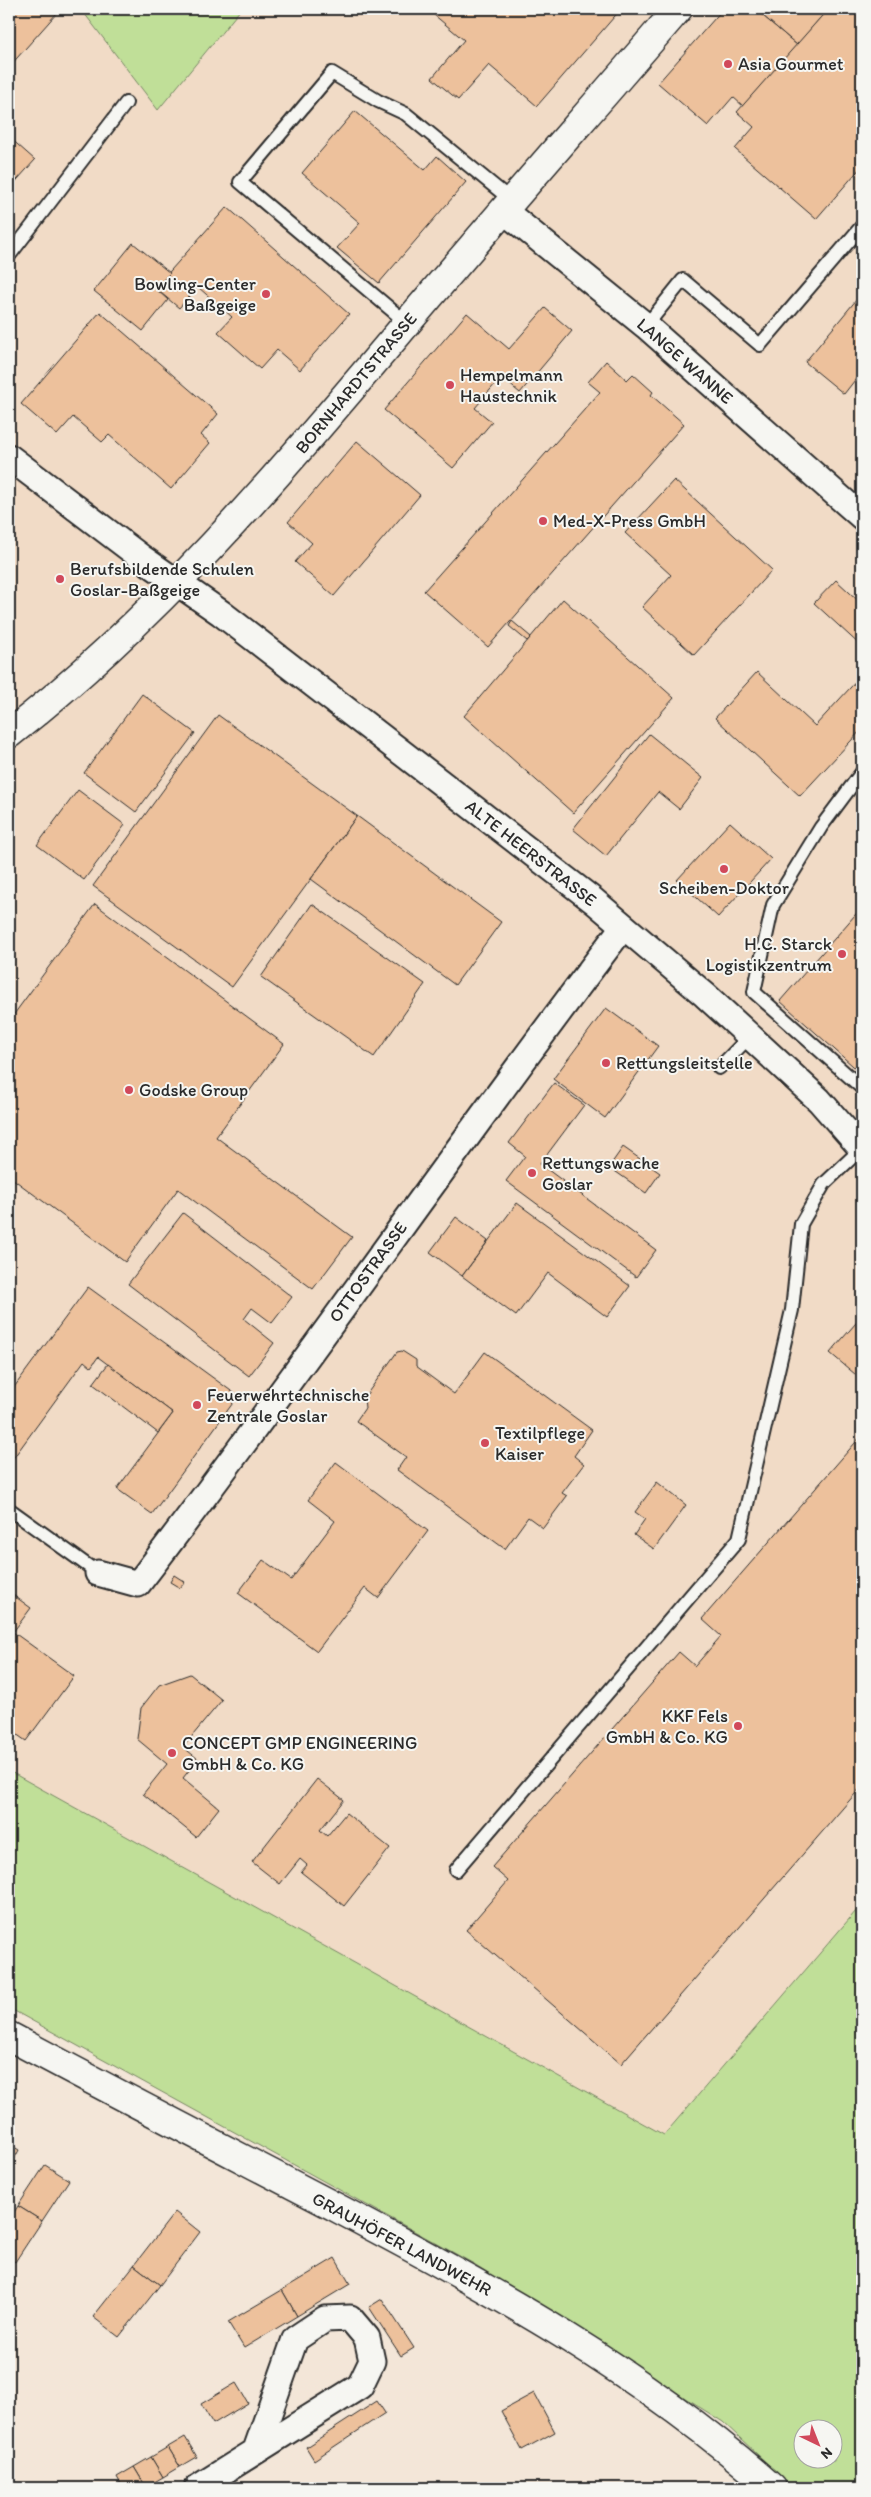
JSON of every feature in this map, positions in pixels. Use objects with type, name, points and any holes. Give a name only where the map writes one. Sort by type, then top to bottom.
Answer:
[{"type":"street","name":"BORNHARDTSTRASSE","points":[[9,734],[104,653],[214,545],[295,454],[507,205],[678,9]]},
{"type":"street","name":"LANGE WANNE","points":[[507,205],[862,517]]},
{"type":"street","name":"ALTE HEERSTRASSE","points":[[9,457],[221,613],[586,895],[750,1036],[820,1100],[862,1149]]},
{"type":"street","name":"OTTOSTRASSE","points":[[98,1573],[138,1584],[232,1462],[438,1175],[623,927]]},
{"type":"street","name":"GRAUHÖFER LANDWEHR","points":[[9,2036],[388,2235],[546,2323],[696,2424],[772,2488]]},
{"type":"street","points":[[197,2488],[360,2386],[372,2361],[367,2338],[350,2318],[325,2319],[295,2339],[256,2450]]},
{"type":"lane","points":[[407,323],[240,182],[307,102],[332,73],[378,102],[406,114],[507,205]]},
{"type":"lane","points":[[9,256],[126,103]]},
{"type":"lane","points":[[646,326],[683,280],[760,345],[862,226]]},
{"type":"lane","points":[[862,772],[821,827],[773,905],[754,992],[862,1088]]},
{"type":"lane","points":[[719,1068],[750,1036]]},
{"type":"lane","points":[[456,1870],[739,1539],[792,1310],[801,1224],[824,1184],[862,1149]]},
{"type":"lane","points":[[9,1509],[98,1573]]},
{"type":"shaded area","points":[[9,9],[81,9],[158,110],[241,9],[862,9],[862,1904],[664,2135],[9,1771]]},
{"type":"green space","points":[[81,9],[241,9],[158,110]]},
{"type":"green space","points":[[9,1771],[664,2135],[862,1904],[862,2488],[793,2488],[723,2422],[474,2264],[9,2008]]},
{"type":"building","points":[[9,9],[52,9],[57,13],[9,67]]},
{"type":"building","points":[[427,9],[621,9],[537,106],[489,65],[458,100],[432,78],[464,40]]},
{"type":"building","name":"Asia Gourmet","points":[[723,9],[755,9],[797,45],[743,106],[733,97],[708,126],[658,83]]},
{"type":"building","points":[[755,9],[828,9],[797,45]]},
{"type":"building","points":[[828,9],[853,9],[862,17],[862,166],[816,219],[735,149],[754,127],[737,112]]},
{"type":"building","points":[[355,111],[425,170],[437,156],[466,182],[379,283],[337,248],[360,223],[302,173]]},
{"type":"building","points":[[9,137],[35,160],[9,189]]},
{"type":"building","name":"Bowling-Center Baßgeige","points":[[227,207],[349,314],[300,370],[277,350],[260,369],[218,332],[232,317],[198,287],[179,308],[155,288]]},
{"type":"building","points":[[133,243],[170,273],[155,288],[168,300],[143,331],[94,291]]},
{"type":"building","points":[[862,293],[862,371],[844,394],[805,362]]},
{"type":"building","name":"Hempelmann Haustechnik","points":[[545,308],[572,331],[520,393],[501,377],[475,408],[492,422],[453,468],[384,410],[467,313],[509,349]]},
{"type":"building","points":[[100,312],[218,414],[201,435],[210,443],[171,489],[109,435],[102,442],[73,417],[57,435],[21,404]]},
{"type":"building","name":"Med-X-Press GmbH","points":[[606,361],[627,380],[633,374],[653,392],[651,395],[684,424],[488,647],[424,591],[600,392],[588,382]]},
{"type":"building","points":[[357,441],[420,495],[334,596],[295,562],[312,543],[288,522]]},
{"type":"building","points":[[674,480],[772,570],[694,655],[642,607],[671,575],[625,533]]},
{"type":"building","points":[[836,580],[862,604],[862,647],[814,603]]},
{"type":"building","points":[[563,599],[674,698],[573,813],[464,716]]},
{"type":"building","points":[[512,621],[531,637],[527,641],[509,626]]},
{"type":"building","points":[[757,672],[815,726],[862,675],[862,729],[800,796],[715,718]]},
{"type":"building","points":[[142,694],[195,733],[136,812],[84,773]]},
{"type":"building","points":[[218,715],[357,816],[232,987],[93,886]]},
{"type":"building","points":[[649,734],[703,778],[679,809],[658,792],[606,856],[573,829]]},
{"type":"building","points":[[78,790],[125,825],[84,880],[37,845]]},
{"type":"building","points":[[357,816],[501,922],[455,985],[311,879]]},
{"type":"building","name":"Scheiben-Doktor","points":[[730,822],[771,859],[718,917],[677,880]]},
{"type":"building","name":"Godske Group","points":[[95,904],[284,1044],[216,1137],[352,1237],[313,1289],[178,1189],[125,1262],[9,1176],[9,1021]]},
{"type":"building","points":[[312,904],[425,984],[374,1057],[261,977]]},
{"type":"building","name":"H.C. Starck Logistikzentrum","points":[[862,907],[862,1074],[780,1001]]},
{"type":"building","name":"Rettungsleitstelle","points":[[606,1008],[658,1046],[605,1118],[553,1079]]},
{"type":"building","name":"Rettungswache Goslar","points":[[554,1083],[584,1105],[540,1164],[656,1250],[636,1277],[506,1181],[525,1156],[509,1143]]},
{"type":"building","points":[[623,1147],[660,1173],[646,1193],[609,1167]]},
{"type":"building","points":[[517,1203],[630,1286],[607,1317],[548,1273],[516,1316],[462,1276]]},
{"type":"building","points":[[183,1213],[292,1297],[272,1323],[252,1308],[244,1319],[274,1343],[249,1376],[128,1284]]},
{"type":"building","points":[[456,1217],[488,1241],[462,1276],[430,1252]]},
{"type":"building","name":"Feuerwehrtechnische Zentrale Goslar","points":[[88,1287],[238,1396],[152,1514],[117,1489],[173,1413],[98,1357],[91,1367],[84,1361],[9,1464],[9,1394]]},
{"type":"building","points":[[862,1316],[862,1380],[830,1353]]},
{"type":"building","name":"Textilpflege Kaiser","points":[[402,1351],[416,1360],[416,1366],[454,1394],[485,1352],[592,1430],[574,1456],[584,1464],[562,1493],[567,1496],[543,1528],[528,1517],[505,1549],[397,1470],[406,1457],[356,1421],[365,1408],[364,1398],[397,1352]]},
{"type":"building","points":[[108,1364],[173,1413],[158,1433],[93,1384]]},
{"type":"building","name":"KKF Fels GmbH & Co. KG","points":[[862,1435],[862,1786],[621,2064],[466,1930],[508,1881],[492,1867],[679,1652],[695,1666],[721,1636],[702,1619]]},
{"type":"building","points":[[336,1462],[428,1531],[378,1598],[365,1588],[317,1651],[238,1593],[263,1560],[291,1580],[335,1521],[308,1500]]},
{"type":"building","points":[[657,1482],[686,1505],[654,1549],[634,1535],[645,1519],[635,1512]]},
{"type":"building","points":[[174,1575],[185,1582],[180,1588],[170,1582]]},
{"type":"building","points":[[9,1592],[31,1608],[13,1632],[74,1676],[26,1741],[9,1729]]},
{"type":"building","name":"CONCEPT GMP ENGINEERING GmbH & Co. KG","points":[[190,1674],[222,1700],[183,1747],[198,1759],[183,1778],[219,1808],[196,1837],[143,1794],[167,1764],[137,1739],[141,1708],[159,1685]]},
{"type":"building","points":[[317,1779],[344,1800],[320,1830],[327,1836],[346,1813],[390,1848],[344,1906],[301,1872],[307,1865],[300,1859],[280,1884],[252,1862]]},
{"type":"building","points":[[9,2144],[19,2150],[9,2169]]},
{"type":"building","points":[[45,2165],[69,2180],[42,2221],[18,2206]]},
{"type":"building","points":[[18,2206],[42,2221],[15,2262],[9,2258],[9,2220]]},
{"type":"building","points":[[175,2212],[200,2232],[160,2285],[134,2265]]},
{"type":"building","points":[[335,2258],[350,2284],[297,2316],[282,2290]]},
{"type":"building","points":[[134,2265],[160,2285],[119,2337],[93,2317]]},
{"type":"building","points":[[282,2290],[297,2316],[244,2348],[228,2322]]},
{"type":"building","points":[[382,2299],[414,2348],[401,2356],[369,2307]]},
{"type":"building","points":[[236,2383],[248,2403],[213,2424],[201,2404]]},
{"type":"building","points":[[534,2393],[555,2432],[522,2450],[501,2411]]},
{"type":"building","points":[[377,2401],[385,2413],[314,2460],[306,2447]]},
{"type":"building","points":[[185,2437],[197,2457],[180,2467],[168,2447]]},
{"type":"building","points":[[168,2447],[180,2467],[163,2477],[151,2457]]},
{"type":"building","points":[[151,2457],[163,2477],[146,2487],[134,2467]]},
{"type":"building","points":[[134,2467],[146,2487],[123,2488],[117,2477]]},
{"type":"place","name":"Asia Gourmet","points":[[728,64]]},
{"type":"place","name":"Bowling-Center Baßgeige","points":[[266,294]]},
{"type":"place","name":"Hempelmann Haustechnik","points":[[450,385]]},
{"type":"place","name":"Med-X-Press GmbH","points":[[543,521]]},
{"type":"place","name":"Berufsbildende Schulen Goslar-Baßgeige","points":[[60,579]]},
{"type":"place","name":"Scheiben-Doktor","points":[[724,869]]},
{"type":"place","name":"H.C. Starck Logistikzentrum","points":[[842,954]]},
{"type":"place","name":"Rettungsleitstelle","points":[[606,1063]]},
{"type":"place","name":"Godske Group","points":[[129,1090]]},
{"type":"place","name":"Rettungswache Goslar","points":[[532,1173]]},
{"type":"place","name":"Feuerwehrtechnische Zentrale Goslar","points":[[197,1405]]},
{"type":"place","name":"Textilpflege Kaiser","points":[[485,1443]]},
{"type":"place","name":"KKF Fels GmbH & Co. KG","points":[[738,1726]]},
{"type":"place","name":"CONCEPT GMP ENGINEERING GmbH & Co. KG","points":[[172,1753]]}]
